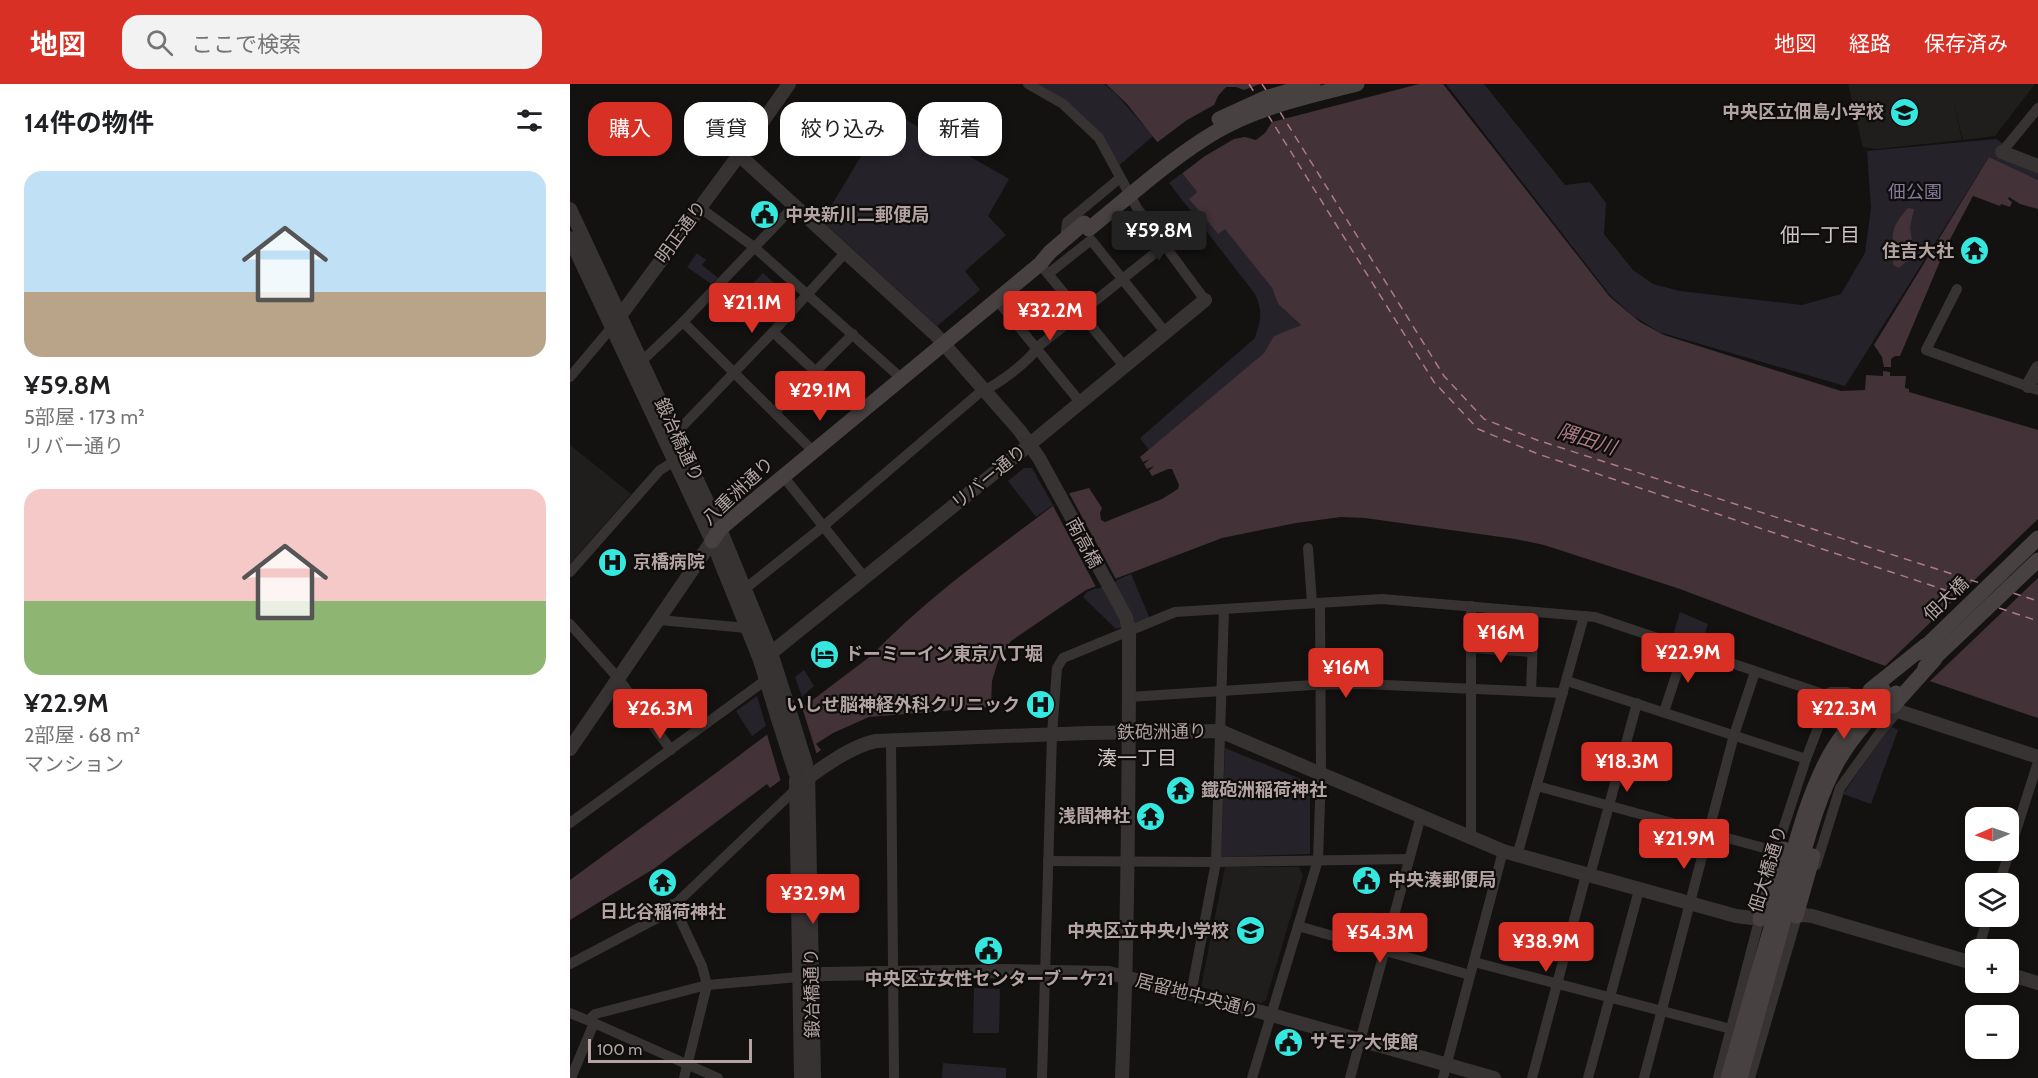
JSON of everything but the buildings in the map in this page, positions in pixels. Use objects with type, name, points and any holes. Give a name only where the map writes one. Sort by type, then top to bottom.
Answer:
[{"type":"main road","points":[[1086,226],[1169,152],[1202,129],[1248,104],[1313,84]]},
{"type":"main road","points":[[1086,226],[1219,130],[1269,108],[1358,84]]},
{"type":"main road","name":"八重洲通り","points":[[1044,269],[1050,252],[1086,226]]},
{"type":"main road","name":"八重洲通り","points":[[716,535],[812,450],[997,300],[1044,269],[1086,226]]},
{"type":"main road","name":"佃大橋","points":[[1889,691],[1926,645],[2038,538]]},
{"type":"main road","name":"佃大橋","points":[[1889,691],[1935,659],[2038,560]]},
{"type":"main road","points":[[1760,919],[1780,850],[1808,780],[1832,734],[1870,689],[1926,645]]},
{"type":"main road","points":[[1796,915],[1813,856],[1840,778],[1868,734],[1935,659]]},
{"type":"main road","name":"佃大橋通り","points":[[1728,1078],[1791,860],[1816,783],[1843,733],[1858,714],[1889,691]]},
{"type":"main road","name":"佃大橋通り","points":[[1740,1078],[1789,901],[1826,787],[1852,740],[1889,691]]},
{"type":"street","name":"明正通り","points":[[768,114],[789,84]]},
{"type":"street","points":[[1028,84],[1063,104],[1099,138],[1137,208],[1205,300]]},
{"type":"street","points":[[2038,108],[2002,152],[2038,166]]},
{"type":"street","name":"明正通り","points":[[570,377],[616,321],[738,156]]},
{"type":"street","name":"南高橋","points":[[740,156],[944,343],[1030,444],[1126,617],[1129,631]]},
{"type":"street","points":[[1065,240],[1067,222],[1120,178]]},
{"type":"street","points":[[642,361],[683,322],[794,206]]},
{"type":"street","points":[[699,207],[754,247],[901,378]]},
{"type":"street","name":"鍛冶橋通り","points":[[570,209],[675,461],[746,588],[771,653],[783,712]]},
{"type":"street","name":"鍛冶橋通り","points":[[570,238],[616,321],[642,361],[676,433],[716,535],[747,628],[783,712]]},
{"type":"street","points":[[1124,366],[1044,269],[1091,240],[1165,332]]},
{"type":"street","points":[[746,588],[978,394],[985,391],[1165,245]]},
{"type":"street","points":[[676,433],[735,373],[846,252]]},
{"type":"street","points":[[1957,289],[1926,350],[2033,388],[2038,368]]},
{"type":"street","points":[[997,300],[1080,402]]},
{"type":"street","name":"リバー通り","points":[[771,653],[1205,300]]},
{"type":"street","points":[[683,322],[812,450]]},
{"type":"street","points":[[773,332],[859,412]]},
{"type":"street","points":[[774,412],[853,334]]},
{"type":"street","points":[[570,572],[660,470],[675,461]]},
{"type":"street","points":[[783,476],[864,577]]},
{"type":"street","name":"八重洲通り","points":[[570,749],[716,535]]},
{"type":"street","points":[[1252,1078],[1318,860],[1321,774],[1320,685],[1316,603],[1308,548]]},
{"type":"street","points":[[1042,1078],[1052,734],[1057,668],[1063,658],[1175,612],[1382,598],[1595,617],[1824,694],[1846,694],[2038,757]]},
{"type":"street","points":[[1471,606],[1471,837]]},
{"type":"street","points":[[1191,994],[1216,862],[1224,609]]},
{"type":"street","points":[[1532,692],[1534,612]]},
{"type":"street","points":[[1517,856],[1584,616]]},
{"type":"street","points":[[660,620],[747,628]]},
{"type":"street","points":[[570,624],[618,678],[671,750]]},
{"type":"street","points":[[1122,1078],[1126,977],[1129,631]]},
{"type":"street","points":[[1472,648],[1532,652]]},
{"type":"street","points":[[1664,712],[1685,648]]},
{"type":"street","points":[[1644,1078],[1734,735],[1755,672]]},
{"type":"street","points":[[570,823],[767,679]]},
{"type":"street","points":[[1567,681],[1806,759]]},
{"type":"street","points":[[1129,697],[1363,684],[1563,693]]},
{"type":"street","points":[[1537,786],[1780,850],[1806,759],[1831,694]]},
{"type":"street","points":[[1532,1078],[1636,703]]},
{"type":"street","points":[[1750,1078],[1796,915],[1806,898],[1840,788],[1898,711]]},
{"type":"street","points":[[783,712],[803,771]]},
{"type":"street","name":"鉄砲洲通り","points":[[803,771],[870,742],[1052,734],[1220,731],[1517,856],[1736,916],[1760,919],[1796,915],[1812,916],[1965,958]]},
{"type":"street","points":[[891,740],[894,1078]]},
{"type":"street","points":[[2003,873],[2038,762]]},
{"type":"street","name":"鍛冶橋通り","points":[[803,771],[796,789],[805,976],[814,1078]]},
{"type":"street","name":"鍛冶橋通り","points":[[801,1078],[805,976],[803,771]]},
{"type":"street","points":[[570,964],[665,914],[796,789]]},
{"type":"street","points":[[1350,1078],[1421,816]]},
{"type":"street","points":[[1445,1071],[1503,851]]},
{"type":"street","points":[[1048,861],[1216,862],[1408,859]]},
{"type":"street","points":[[1588,1078],[1639,890]]},
{"type":"street","points":[[673,904],[702,966],[707,985],[684,1078]]},
{"type":"street","points":[[1718,1078],[1760,919]]},
{"type":"street","points":[[1298,926],[1470,975]]},
{"type":"street","points":[[1474,962],[1731,1029]]},
{"type":"street","name":"居留地中央通り","points":[[805,976],[892,972],[1045,970],[1109,973],[1361,1040],[1445,1071],[1494,1078]]},
{"type":"street","points":[[571,1078],[595,1014],[707,985],[805,976]]},
{"type":"street","points":[[2019,977],[2038,983]]},
{"type":"street","points":[[570,1012],[718,1078]]},
{"type":"shaded area","name":"中央区立佃島小学校","points":[[1848,84],[2035,84],[1995,136],[1963,140],[1953,100],[1962,140],[1877,149],[1863,147]]},
{"type":"shaded area","points":[[570,445],[631,494],[570,564]]},
{"type":"shaded area","name":"中央区立中央小学校","points":[[1225,867],[1299,867],[1303,875],[1266,1000],[1261,1003],[1201,987]]},
{"type":"green space","points":[[1028,84],[1104,84],[1115,93],[1153,136],[1115,169],[1099,138],[1063,104]]},
{"type":"green space","name":"佃公園","points":[[1446,84],[1484,84],[1565,185],[1590,182],[1606,203],[1604,234],[1633,270],[1653,284],[1680,291],[1802,305],[1841,294],[1865,253],[1871,208],[1867,151],[1996,139],[2038,168],[2038,180],[1989,157],[1845,386],[1659,332],[1632,315],[1610,295]]},
{"type":"green space","points":[[906,120],[918,127],[918,156],[969,156],[1009,179],[988,216],[1006,235],[965,271],[980,290],[937,326],[822,221],[861,156],[906,156]]},
{"type":"green space","points":[[1182,173],[1197,192],[1190,199],[1218,234],[1225,228],[1272,288],[1278,304],[1301,325],[1275,336],[1264,353],[1149,450],[1140,438],[1255,338],[1260,320],[1255,294],[1169,183]]},
{"type":"green space","points":[[697,253],[706,260],[702,265],[718,278],[711,284],[687,267]]},
{"type":"green space","points":[[763,273],[794,301],[778,319],[763,305],[752,317],[735,302]]},
{"type":"green space","points":[[1024,468],[1032,468],[1053,505],[1036,517],[1008,481]]},
{"type":"green space","points":[[1131,574],[1150,619],[1116,629],[1083,597],[1087,592]]},
{"type":"green space","points":[[1680,612],[1708,624],[1704,637],[1691,633],[1688,641],[1673,635]]},
{"type":"green space","points":[[804,670],[814,686],[802,697],[795,677]]},
{"type":"green space","points":[[757,696],[766,726],[752,736],[736,711]]},
{"type":"green space","points":[[1890,726],[1898,730],[1871,804],[1843,794]]},
{"type":"green space","points":[[1225,748],[1308,782],[1310,786],[1310,854],[1221,857]]},
{"type":"green space","points":[[974,988],[1000,989],[999,1033],[973,1033]]},
{"type":"green space","points":[[943,1063],[1006,1068],[1006,1078],[942,1078]]},
{"type":"water","name":"隅田川","points":[[1106,84],[1443,84],[1610,297],[1640,322],[1664,335],[1841,391],[1865,390],[1866,375],[1883,376],[1883,371],[1890,372],[1890,376],[1906,376],[1905,388],[1909,389],[1909,392],[2038,430],[2038,718],[1874,662],[1680,589],[1544,545],[1365,518],[1341,517],[1296,523],[1222,538],[1086,590],[1011,641],[998,661],[992,681],[991,707],[869,717],[833,733],[816,744],[821,750],[770,788],[767,784],[655,868],[570,920],[570,880],[872,655],[942,590],[1070,493],[1089,488],[1102,508],[1101,520],[1105,522],[1162,499],[1178,489],[1179,485],[1172,469],[1152,476],[1149,471],[1154,466],[1147,469],[1144,464],[1150,459],[1143,462],[1140,457],[1264,353],[1274,336],[1301,325],[1278,304],[1272,288],[1225,229],[1218,234],[1189,199],[1197,192],[1127,104]]},
{"type":"water","points":[[1989,157],[2038,180],[2038,209],[2020,204],[2009,197],[2008,199],[2012,202],[2010,207],[2001,204],[2000,206],[1973,196],[1946,247],[1900,356],[1891,359],[1891,367],[1884,367],[1882,357],[1874,345]]},
{"type":"water","points":[[1908,208],[1914,209],[1910,227],[1914,255],[1899,268],[1893,265],[1893,235],[1897,223]]},
{"type":"pier","points":[[1260,84],[1419,84],[1272,122],[1265,133],[1256,140],[1245,137],[1234,139],[1205,156],[1180,175],[1155,144],[1187,120],[1214,105],[1226,87],[1244,90]]},
{"type":"pier","points":[[1069,493],[1117,581],[1097,589],[1053,506]]},
{"type":"pier","points":[[2038,519],[2038,578],[1928,683],[1883,668]]},
{"type":"pier","points":[[801,704],[817,755],[781,782],[766,731]]},
{"type":"ferry route","points":[[1249,84],[1256,95]]},
{"type":"ferry route","points":[[1262,84],[1266,90]]},
{"type":"ferry route","points":[[1280,112],[1444,376],[1484,419],[1537,440],[1980,583]]},
{"type":"ferry route","points":[[1268,115],[1434,382],[1478,429],[1538,454],[1966,597]]},
{"type":"ferry route","points":[[2013,593],[2038,601]]},
{"type":"ferry route","points":[[1999,608],[2038,621]]},
{"type":"place","name":"中央区立佃島小学校","points":[[1905,112]]},
{"type":"place","name":"中央新川二郵便局","points":[[764,215]]},
{"type":"place","name":"住吉大社","points":[[1975,251]]},
{"type":"place","name":"京橋病院","points":[[612,562]]},
{"type":"place","name":"ドーミーイン東京八丁堀","points":[[824,654]]},
{"type":"place","name":"いしせ脳神経外科クリニック","points":[[1041,705]]},
{"type":"place","name":"鐡砲洲稲荷神社","points":[[1180,790]]},
{"type":"place","name":"浅間神社","points":[[1151,816]]},
{"type":"place","name":"中央湊郵便局","points":[[1367,880]]},
{"type":"place","name":"日比谷稲荷神社","points":[[663,883]]},
{"type":"place","name":"中央区立中央小学校","points":[[1250,931]]},
{"type":"place","name":"中央区立女性センターブーケ21","points":[[989,950]]},
{"type":"place","name":"サモア大使館","points":[[1289,1042]]},
{"type":"district","name":"佃一丁目","points":[[1820,235]]},
{"type":"district","name":"湊一丁目","points":[[1137,758]]}]
